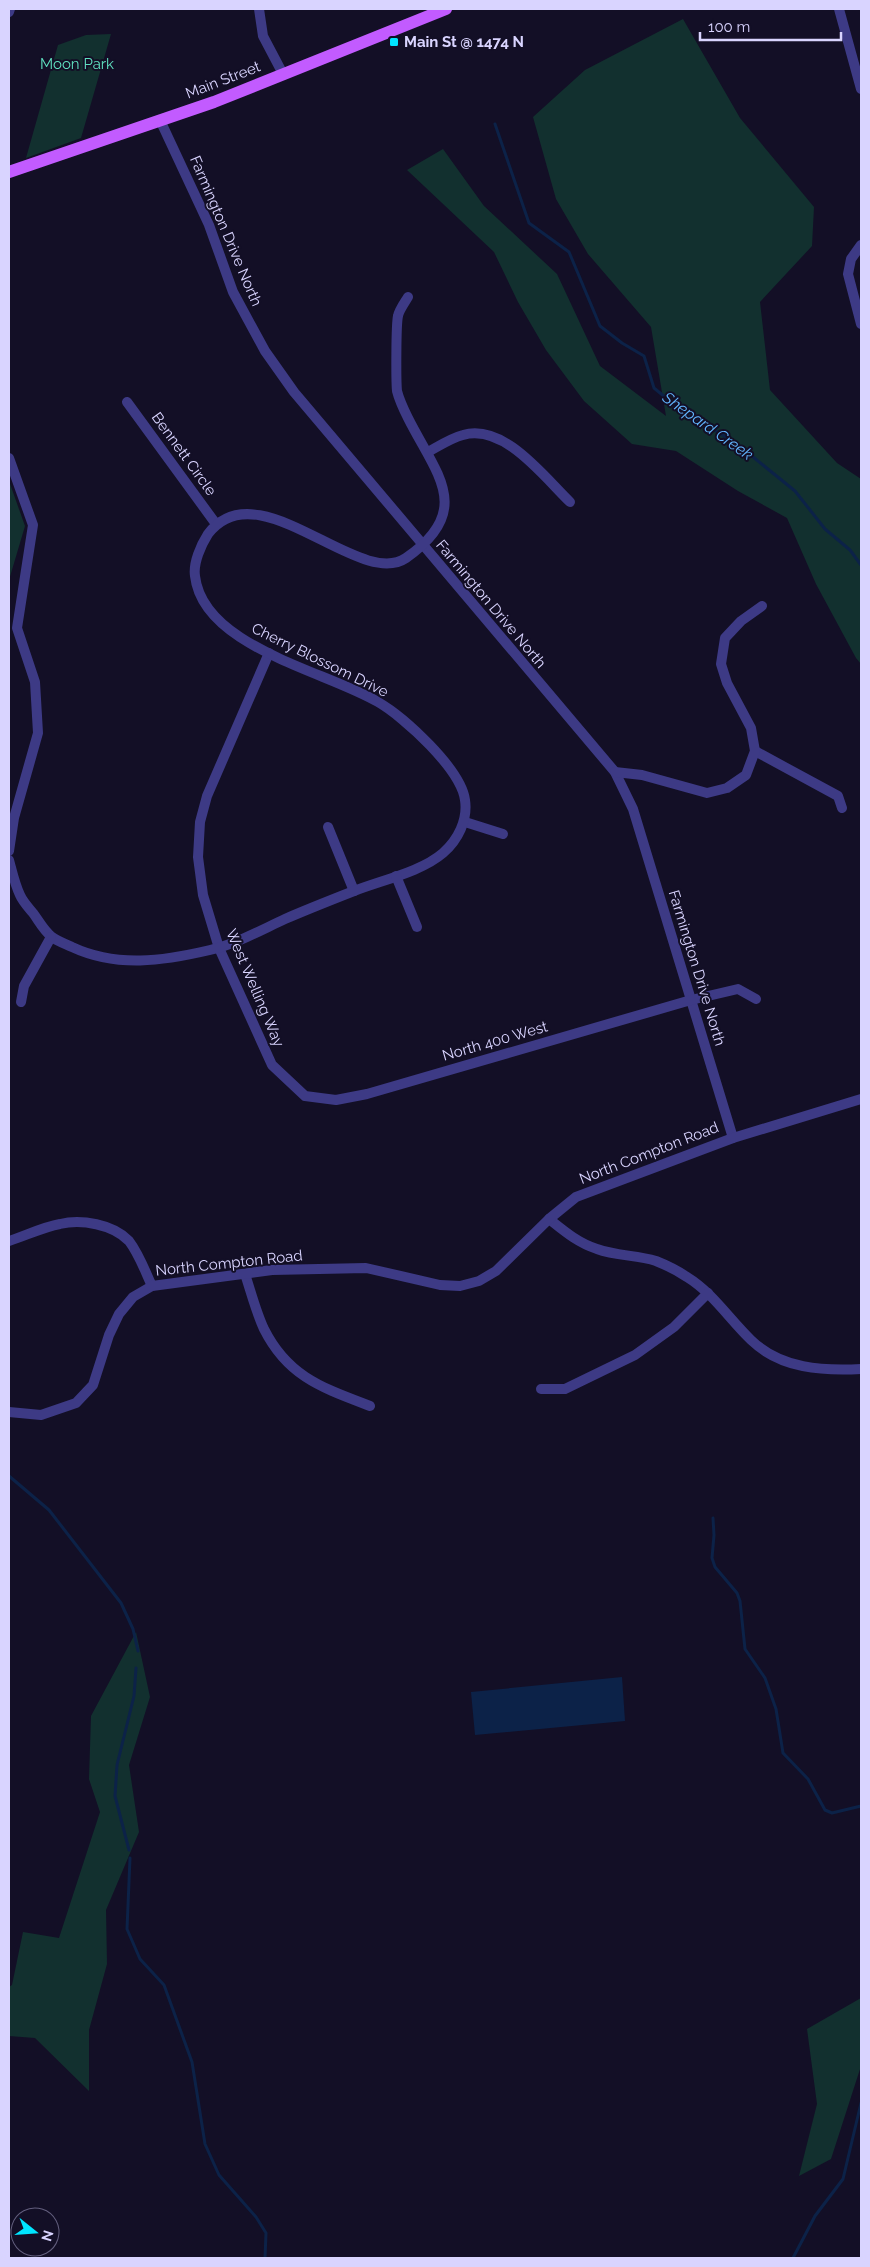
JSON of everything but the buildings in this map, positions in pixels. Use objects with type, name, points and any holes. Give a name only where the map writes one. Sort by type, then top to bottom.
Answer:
[{"type":"main road","name":"Main Street","points":[[9,172],[214,102],[446,9]]},
{"type":"street","points":[[259,9],[263,36],[283,74]]},
{"type":"street","points":[[839,9],[861,89]]},
{"type":"street","name":"Farmington Drive North","points":[[160,120],[209,225],[233,292],[265,351],[294,392],[614,772],[633,809],[733,1138]]},
{"type":"street","points":[[861,245],[851,259],[848,274],[861,324]]},
{"type":"street","points":[[216,524],[233,516],[250,513],[270,517],[370,561],[389,564],[402,561],[422,545],[441,525],[445,504],[443,483],[428,452],[407,417],[397,390],[398,316],[408,296]]},
{"type":"street","name":"Bennett Circle","points":[[127,402],[216,524]]},
{"type":"street","points":[[428,452],[463,434],[496,437],[512,445],[570,502]]},
{"type":"street","points":[[9,458],[33,525],[17,628],[35,682],[38,733],[14,818],[9,851]]},
{"type":"street","name":"Cherry Blossom Drive","points":[[216,524],[201,544],[194,573],[202,598],[218,618],[245,642],[378,701],[402,719],[426,741],[458,781],[465,799],[465,822]]},
{"type":"street","points":[[614,772],[642,775],[707,793],[727,788],[746,775],[755,751],[750,728],[727,683],[721,664],[725,638],[741,621],[762,606]]},
{"type":"street","name":"West Welling Way","points":[[269,653],[207,796],[200,822],[198,857],[203,895],[219,948],[272,1065],[305,1096]]},
{"type":"street","points":[[755,751],[838,796],[842,808]]},
{"type":"street","points":[[9,860],[20,896],[51,936],[85,953],[120,960],[166,960],[219,948],[354,891],[396,876],[442,854],[456,838],[465,822],[504,834]]},
{"type":"street","points":[[328,827],[354,891]]},
{"type":"street","points":[[396,876],[417,927]]},
{"type":"street","points":[[21,1002],[24,986],[51,936]]},
{"type":"street","name":"North 400 West","points":[[305,1096],[336,1100],[367,1094],[691,1000],[738,989],[756,999]]},
{"type":"street","name":"North Compton Road","points":[[9,1412],[41,1415],[76,1403],[93,1386],[109,1335],[119,1314],[133,1297],[152,1286],[272,1270],[366,1268],[440,1285],[460,1286],[479,1281],[496,1271],[549,1219],[576,1197],[733,1138],[861,1099]]},
{"type":"street","points":[[549,1219],[580,1242],[598,1250],[657,1262],[687,1277],[708,1292],[752,1341],[771,1355],[800,1367],[835,1370],[861,1369]]},
{"type":"street","points":[[9,1242],[60,1224],[89,1222],[111,1229],[128,1240],[141,1261],[152,1286]]},
{"type":"street","points":[[245,1274],[263,1328],[279,1354],[299,1374],[324,1388],[370,1406]]},
{"type":"street","points":[[541,1389],[565,1389],[635,1355],[674,1327],[708,1292]]},
{"type":"green space","points":[[683,19],[740,118],[814,207],[812,246],[760,302],[770,390],[837,463],[861,479],[861,664],[816,584],[787,518],[738,491],[676,451],[632,444],[584,401],[546,350],[518,302],[494,252],[407,170],[443,149],[484,206],[557,274],[600,366],[666,416],[651,327],[588,254],[556,199],[533,117],[585,70]]},
{"type":"green space","name":"Moon Park","points":[[111,34],[81,138],[26,158],[58,45],[86,35]]},
{"type":"green space","points":[[9,481],[25,526],[9,580]]},
{"type":"green space","points":[[136,1632],[150,1697],[129,1765],[139,1832],[106,1910],[107,1964],[89,2030],[89,2091],[35,2038],[9,2036],[9,1987],[12,1985],[23,1932],[59,1938],[100,1812],[89,1779],[91,1716]]},
{"type":"green space","points":[[861,1998],[861,2066],[831,2159],[799,2176],[817,2104],[807,2029]]},
{"type":"water","points":[[622,1677],[625,1721],[475,1735],[471,1692]]},
{"type":"waterway","name":"Shepard Creek","points":[[495,124],[529,223],[569,252],[600,326],[622,343],[644,356],[654,388],[677,407],[737,444],[795,491],[825,529],[850,550],[861,565]]},
{"type":"waterway","points":[[9,1476],[49,1510],[121,1603],[133,1629],[138,1651]]},
{"type":"waterway","points":[[713,1518],[712,1558],[715,1567],[737,1593],[740,1601],[745,1649],[765,1678],[776,1709],[783,1753],[808,1779],[825,1810],[832,1813],[861,1806]]},
{"type":"waterway","points":[[129,1850],[115,1796],[117,1765],[134,1696],[136,1668]]},
{"type":"waterway","points":[[130,1858],[127,1929],[140,1959],[164,1985],[192,2062],[205,2144],[219,2175],[256,2217],[266,2233],[265,2258]]},
{"type":"waterway","points":[[793,2258],[815,2216],[843,2179],[861,2103]]},
{"type":"place","name":"Main St @ 1474 N","points":[[394,42]]}]
